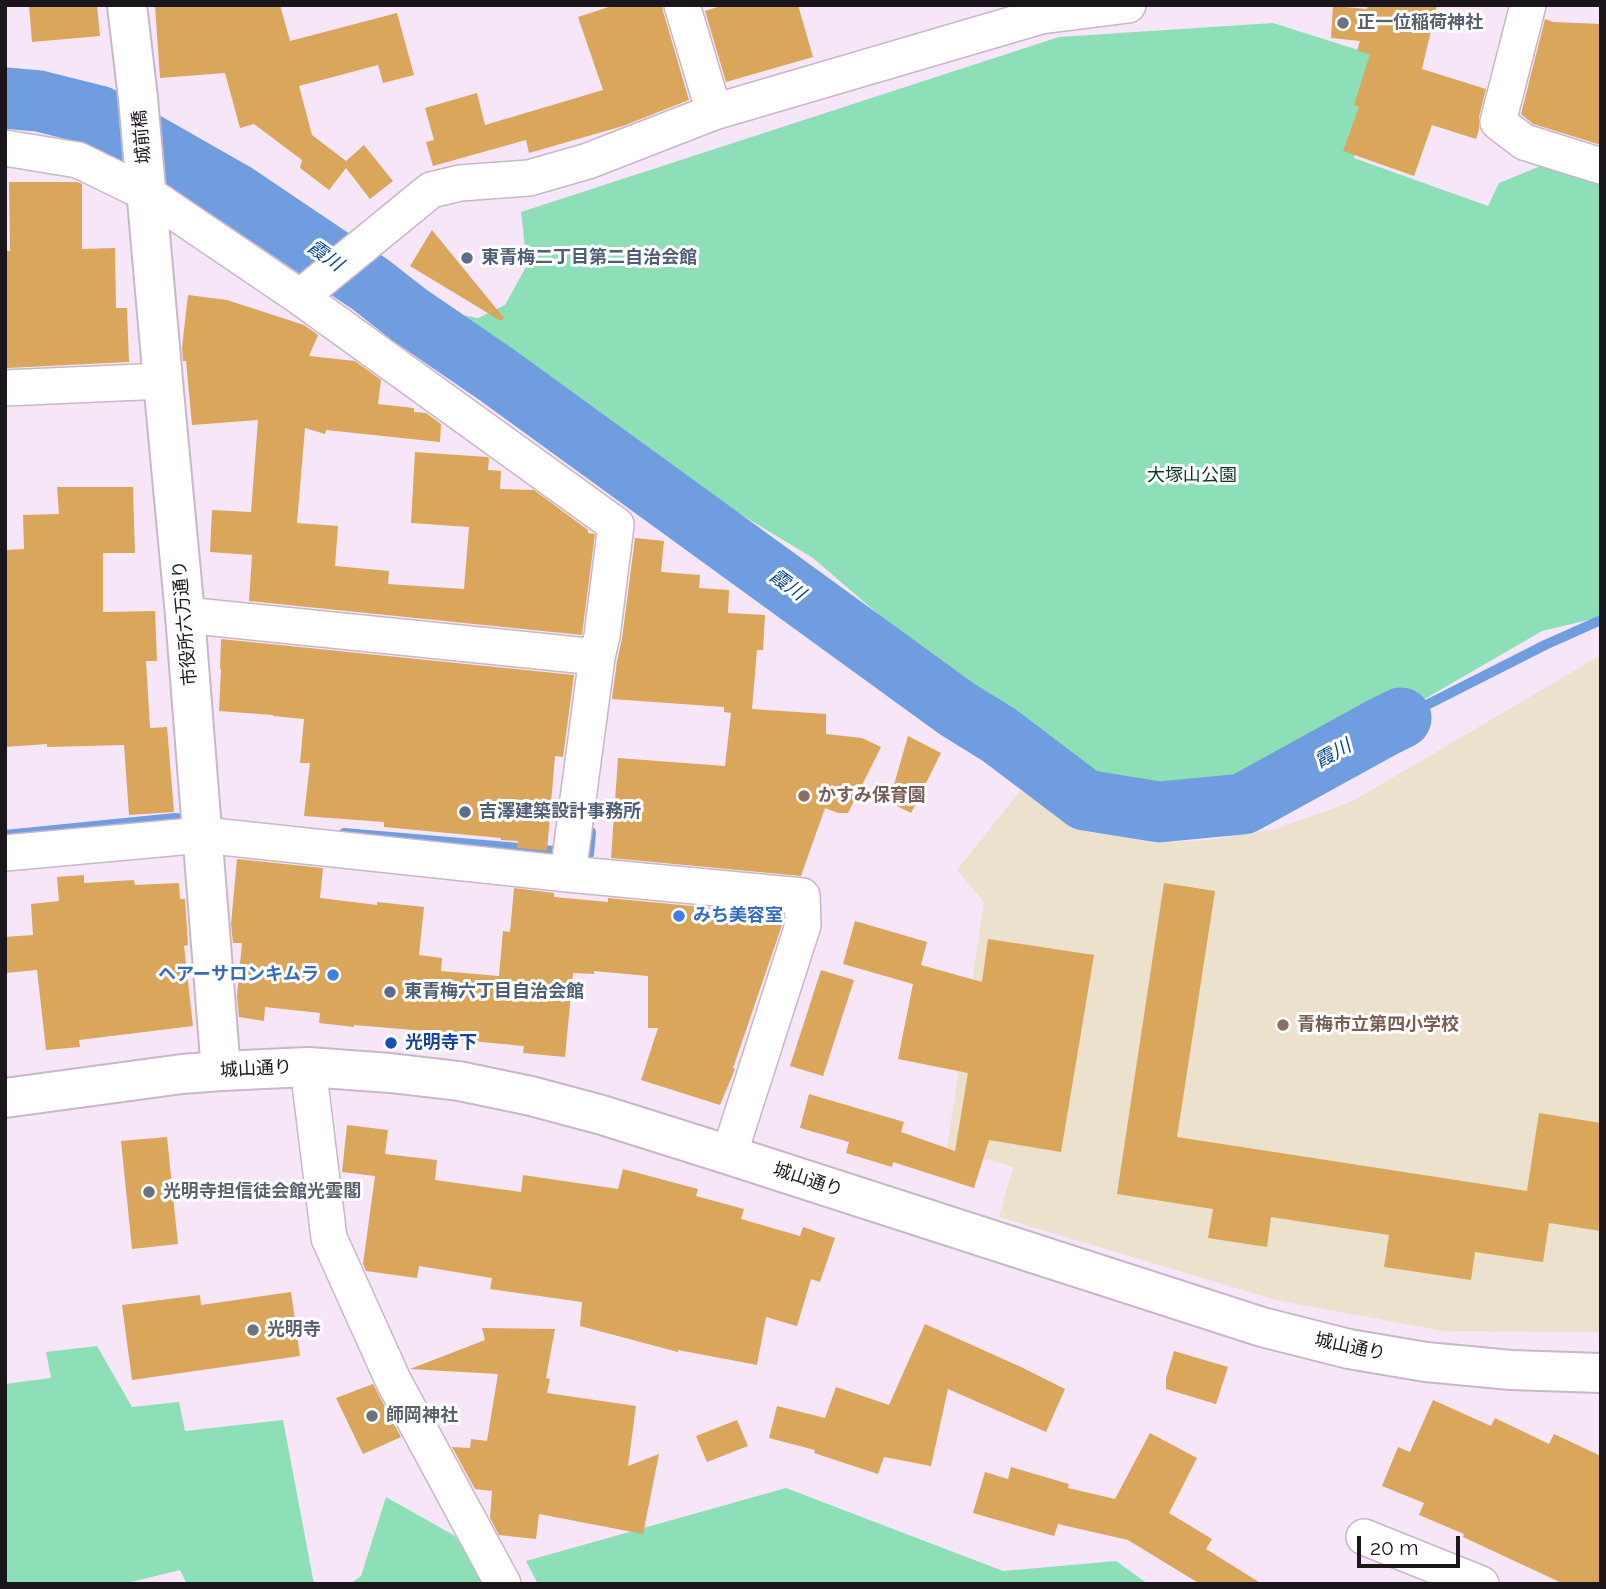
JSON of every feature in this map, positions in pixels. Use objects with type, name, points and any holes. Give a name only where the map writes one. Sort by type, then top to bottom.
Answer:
[{"type":"street","name":"城前橋","points":[[127,5],[147,185]]},
{"type":"street","points":[[682,5],[714,112]]},
{"type":"street","points":[[306,292],[431,190],[460,183],[529,178],[588,162],[714,112],[1041,16],[1128,5]]},
{"type":"street","points":[[1528,5],[1498,122],[1524,142],[1601,166]]},
{"type":"street","points":[[5,148],[78,160],[147,185],[306,292],[616,525],[569,862]]},
{"type":"street","name":"市役所六万通り","points":[[147,185],[222,1070]]},
{"type":"street","points":[[5,388],[163,381]]},
{"type":"street","points":[[185,615],[597,657]]},
{"type":"street","points":[[5,853],[202,821],[569,862],[802,896],[803,925],[729,1155]]},
{"type":"street","points":[[308,1067],[329,1238],[393,1380],[503,1584]]},
{"type":"street","name":"城山通り","points":[[5,1098],[222,1070],[308,1067],[459,1081],[519,1093],[602,1115],[1262,1327],[1349,1349],[1426,1362],[1511,1370],[1601,1373]]},
{"type":"street","points":[[1364,1537],[1470,1582]]},
{"type":"shaded area","name":"青梅市立第四小学校","points":[[1601,655],[1601,1332],[1443,1331],[1276,1300],[999,1217],[1013,1167],[947,1148],[984,902],[957,870],[1020,791],[1091,829],[1151,843],[1207,840],[1276,829],[1353,801]]},
{"type":"green space","name":"大塚山公園","points":[[1273,23],[1374,55],[1354,158],[1488,206],[1499,183],[1553,161],[1601,179],[1601,617],[1542,631],[1228,813],[1159,812],[1086,793],[813,558],[434,329],[445,312],[478,318],[505,305],[527,265],[521,212],[1059,37]]},
{"type":"green space","points":[[97,1346],[132,1407],[179,1402],[185,1431],[283,1420],[314,1584],[187,1584],[180,1570],[123,1584],[5,1584],[5,1384],[51,1378],[46,1352]]},
{"type":"green space","points":[[786,1488],[1003,1571],[1116,1561],[1148,1584],[538,1584],[526,1561]]},
{"type":"green space","points":[[386,1497],[455,1536],[484,1584],[350,1584],[361,1576]]},
{"type":"building","points":[[29,5],[97,5],[100,36],[32,42]]},
{"type":"building","points":[[155,5],[280,5],[290,41],[397,13],[414,75],[383,83],[378,65],[299,86],[312,135],[346,161],[364,145],[393,181],[370,199],[346,168],[329,190],[300,168],[302,160],[254,124],[240,128],[225,73],[160,78]]},
{"type":"building","points":[[615,5],[662,5],[689,100],[623,126],[529,153],[526,140],[433,166],[426,142],[434,140],[425,108],[477,93],[485,125],[603,90],[578,17]]},
{"type":"building","points":[[724,5],[798,5],[813,57],[726,82],[705,11]]},
{"type":"building","points":[[1368,5],[1437,5],[1422,69],[1486,89],[1476,139],[1432,125],[1414,176],[1343,151],[1359,107],[1354,105],[1370,54],[1357,51],[1360,41],[1331,38],[1333,6],[1367,9]]},
{"type":"building","points":[[1545,19],[1553,22],[1601,24],[1601,145],[1533,124],[1521,114]]},
{"type":"building","points":[[9,182],[82,184],[82,249],[115,248],[116,308],[127,308],[129,362],[7,368],[5,251],[10,251]]},
{"type":"building","points":[[432,230],[504,318],[501,321],[410,266]]},
{"type":"building","points":[[188,295],[227,300],[304,325],[318,335],[309,356],[355,361],[381,380],[378,404],[414,408],[414,412],[426,413],[441,424],[440,442],[326,430],[325,434],[305,428],[297,523],[338,526],[335,566],[389,571],[388,584],[464,589],[469,527],[411,523],[415,452],[487,457],[488,470],[501,471],[500,489],[534,490],[588,530],[588,533],[595,534],[582,635],[249,601],[252,555],[210,552],[212,510],[251,512],[258,420],[192,425],[186,361],[183,361],[182,347]]},
{"type":"building","points":[[57,487],[133,487],[135,553],[103,553],[103,612],[155,611],[157,661],[146,661],[150,728],[167,727],[174,812],[129,815],[124,745],[47,747],[47,744],[5,747],[5,550],[24,549],[23,515],[59,514]]},
{"type":"building","points":[[635,538],[664,541],[661,572],[700,575],[699,588],[729,590],[728,613],[765,615],[763,650],[757,650],[752,709],[826,714],[826,734],[862,738],[881,747],[848,813],[838,813],[825,808],[801,876],[611,858],[618,758],[725,766],[731,713],[724,712],[724,707],[612,699]]},
{"type":"building","points":[[221,639],[574,675],[563,757],[555,756],[547,851],[517,848],[518,841],[501,838],[384,827],[384,822],[304,816],[310,763],[300,763],[304,719],[219,711]]},
{"type":"building","points":[[908,736],[941,753],[911,813],[889,802]]},
{"type":"building","points":[[237,859],[323,868],[320,898],[424,907],[419,955],[442,958],[441,971],[499,976],[503,931],[510,932],[514,888],[554,893],[554,897],[608,902],[608,898],[766,913],[783,919],[783,922],[733,1068],[735,1069],[720,1105],[641,1080],[658,1028],[648,1028],[648,976],[594,971],[594,974],[573,973],[565,1057],[523,1053],[524,1046],[439,1038],[440,1034],[424,1034],[425,1031],[319,1023],[320,1013],[265,1007],[264,1021],[239,1017],[237,996],[242,943],[233,943],[231,924]]},
{"type":"building","points":[[84,875],[84,883],[134,880],[135,885],[179,883],[180,899],[185,899],[188,945],[184,946],[193,1026],[79,1040],[80,1047],[46,1050],[37,970],[5,973],[5,937],[33,935],[31,904],[59,901],[57,877]]},
{"type":"building","points":[[1164,883],[1215,891],[1177,1137],[1527,1191],[1539,1113],[1601,1123],[1601,1231],[1549,1223],[1543,1262],[1475,1252],[1471,1280],[1384,1267],[1389,1235],[1271,1217],[1267,1247],[1208,1238],[1213,1209],[1117,1194]]},
{"type":"building","points":[[855,921],[927,942],[921,965],[982,982],[988,939],[1094,955],[1061,1152],[989,1140],[974,1188],[893,1162],[892,1167],[846,1153],[849,1142],[800,1128],[809,1094],[904,1122],[901,1132],[955,1151],[968,1073],[898,1059],[913,984],[843,964]]},
{"type":"building","points":[[821,970],[854,980],[823,1076],[790,1066]]},
{"type":"building","points":[[347,1125],[388,1130],[385,1154],[437,1160],[435,1180],[521,1192],[523,1175],[618,1189],[623,1169],[698,1189],[696,1196],[744,1209],[741,1219],[800,1236],[803,1227],[835,1238],[820,1282],[811,1279],[797,1326],[766,1317],[757,1365],[678,1352],[580,1326],[582,1302],[490,1289],[492,1278],[419,1266],[417,1278],[366,1271],[363,1264],[375,1176],[342,1172]]},
{"type":"building","name":"光明寺担信徒会館光雲閣","points":[[167,1137],[178,1244],[132,1249],[121,1141]]},
{"type":"building","points":[[291,1292],[300,1356],[132,1380],[122,1305],[200,1295],[201,1305]]},
{"type":"building","points":[[925,1324],[1065,1389],[1046,1432],[948,1389],[931,1466],[884,1457],[878,1474],[814,1453],[815,1450],[769,1438],[777,1406],[825,1418],[836,1387],[889,1405]]},
{"type":"building","points":[[482,1328],[555,1329],[546,1378],[550,1379],[547,1393],[636,1406],[628,1466],[659,1454],[643,1534],[539,1514],[536,1539],[499,1535],[490,1518],[492,1491],[475,1489],[452,1447],[470,1448],[471,1439],[487,1441],[498,1374],[410,1369],[485,1340]]},
{"type":"building","points":[[1174,1351],[1228,1367],[1216,1404],[1166,1389],[1166,1378]]},
{"type":"building","name":"師岡神社","points":[[373,1384],[401,1437],[363,1454],[336,1398]]},
{"type":"building","points":[[1433,1400],[1491,1426],[1495,1418],[1549,1444],[1554,1434],[1601,1456],[1601,1584],[1564,1584],[1463,1537],[1464,1534],[1419,1515],[1424,1503],[1382,1486],[1398,1447],[1410,1452]]},
{"type":"building","points":[[737,1420],[748,1446],[707,1462],[696,1436]]},
{"type":"building","points":[[1150,1433],[1197,1458],[1169,1513],[1212,1539],[1206,1549],[1262,1584],[1200,1584],[1128,1540],[1058,1524],[1054,1536],[973,1513],[985,1472],[1008,1479],[1011,1467],[1069,1484],[1068,1488],[1115,1499]]},
{"type":"waterway","name":"霞川","points":[[5,98],[39,101],[99,116],[236,194],[371,285],[957,709],[999,735],[1085,800],[1159,812],[1243,804],[1401,718]]},
{"type":"waterway","name":"霞川","points":[[1401,718],[1545,645],[1601,620]]},
{"type":"waterway","points":[[5,835],[175,818],[196,820]]},
{"type":"waterway","points":[[344,833],[589,854],[591,832]]},
{"type":"place","name":"正一位稲荷神社","points":[[1343,23]]},
{"type":"place","name":"東青梅二丁目第二自治会館","points":[[467,258]]},
{"type":"place","name":"かすみ保育園","points":[[804,796]]},
{"type":"place","name":"吉澤建築設計事務所","points":[[465,812]]},
{"type":"place","name":"みち美容室","points":[[679,916]]},
{"type":"place","name":"ヘアーサロンキムラ","points":[[333,975]]},
{"type":"place","name":"東青梅六丁目自治会館","points":[[390,992]]},
{"type":"place","name":"青梅市立第四小学校","points":[[1283,1025]]},
{"type":"place","name":"光明寺下","points":[[391,1043]]},
{"type":"place","name":"光明寺担信徒会館光雲閣","points":[[149,1192]]},
{"type":"place","name":"光明寺","points":[[253,1330]]},
{"type":"place","name":"師岡神社","points":[[372,1416]]}]
